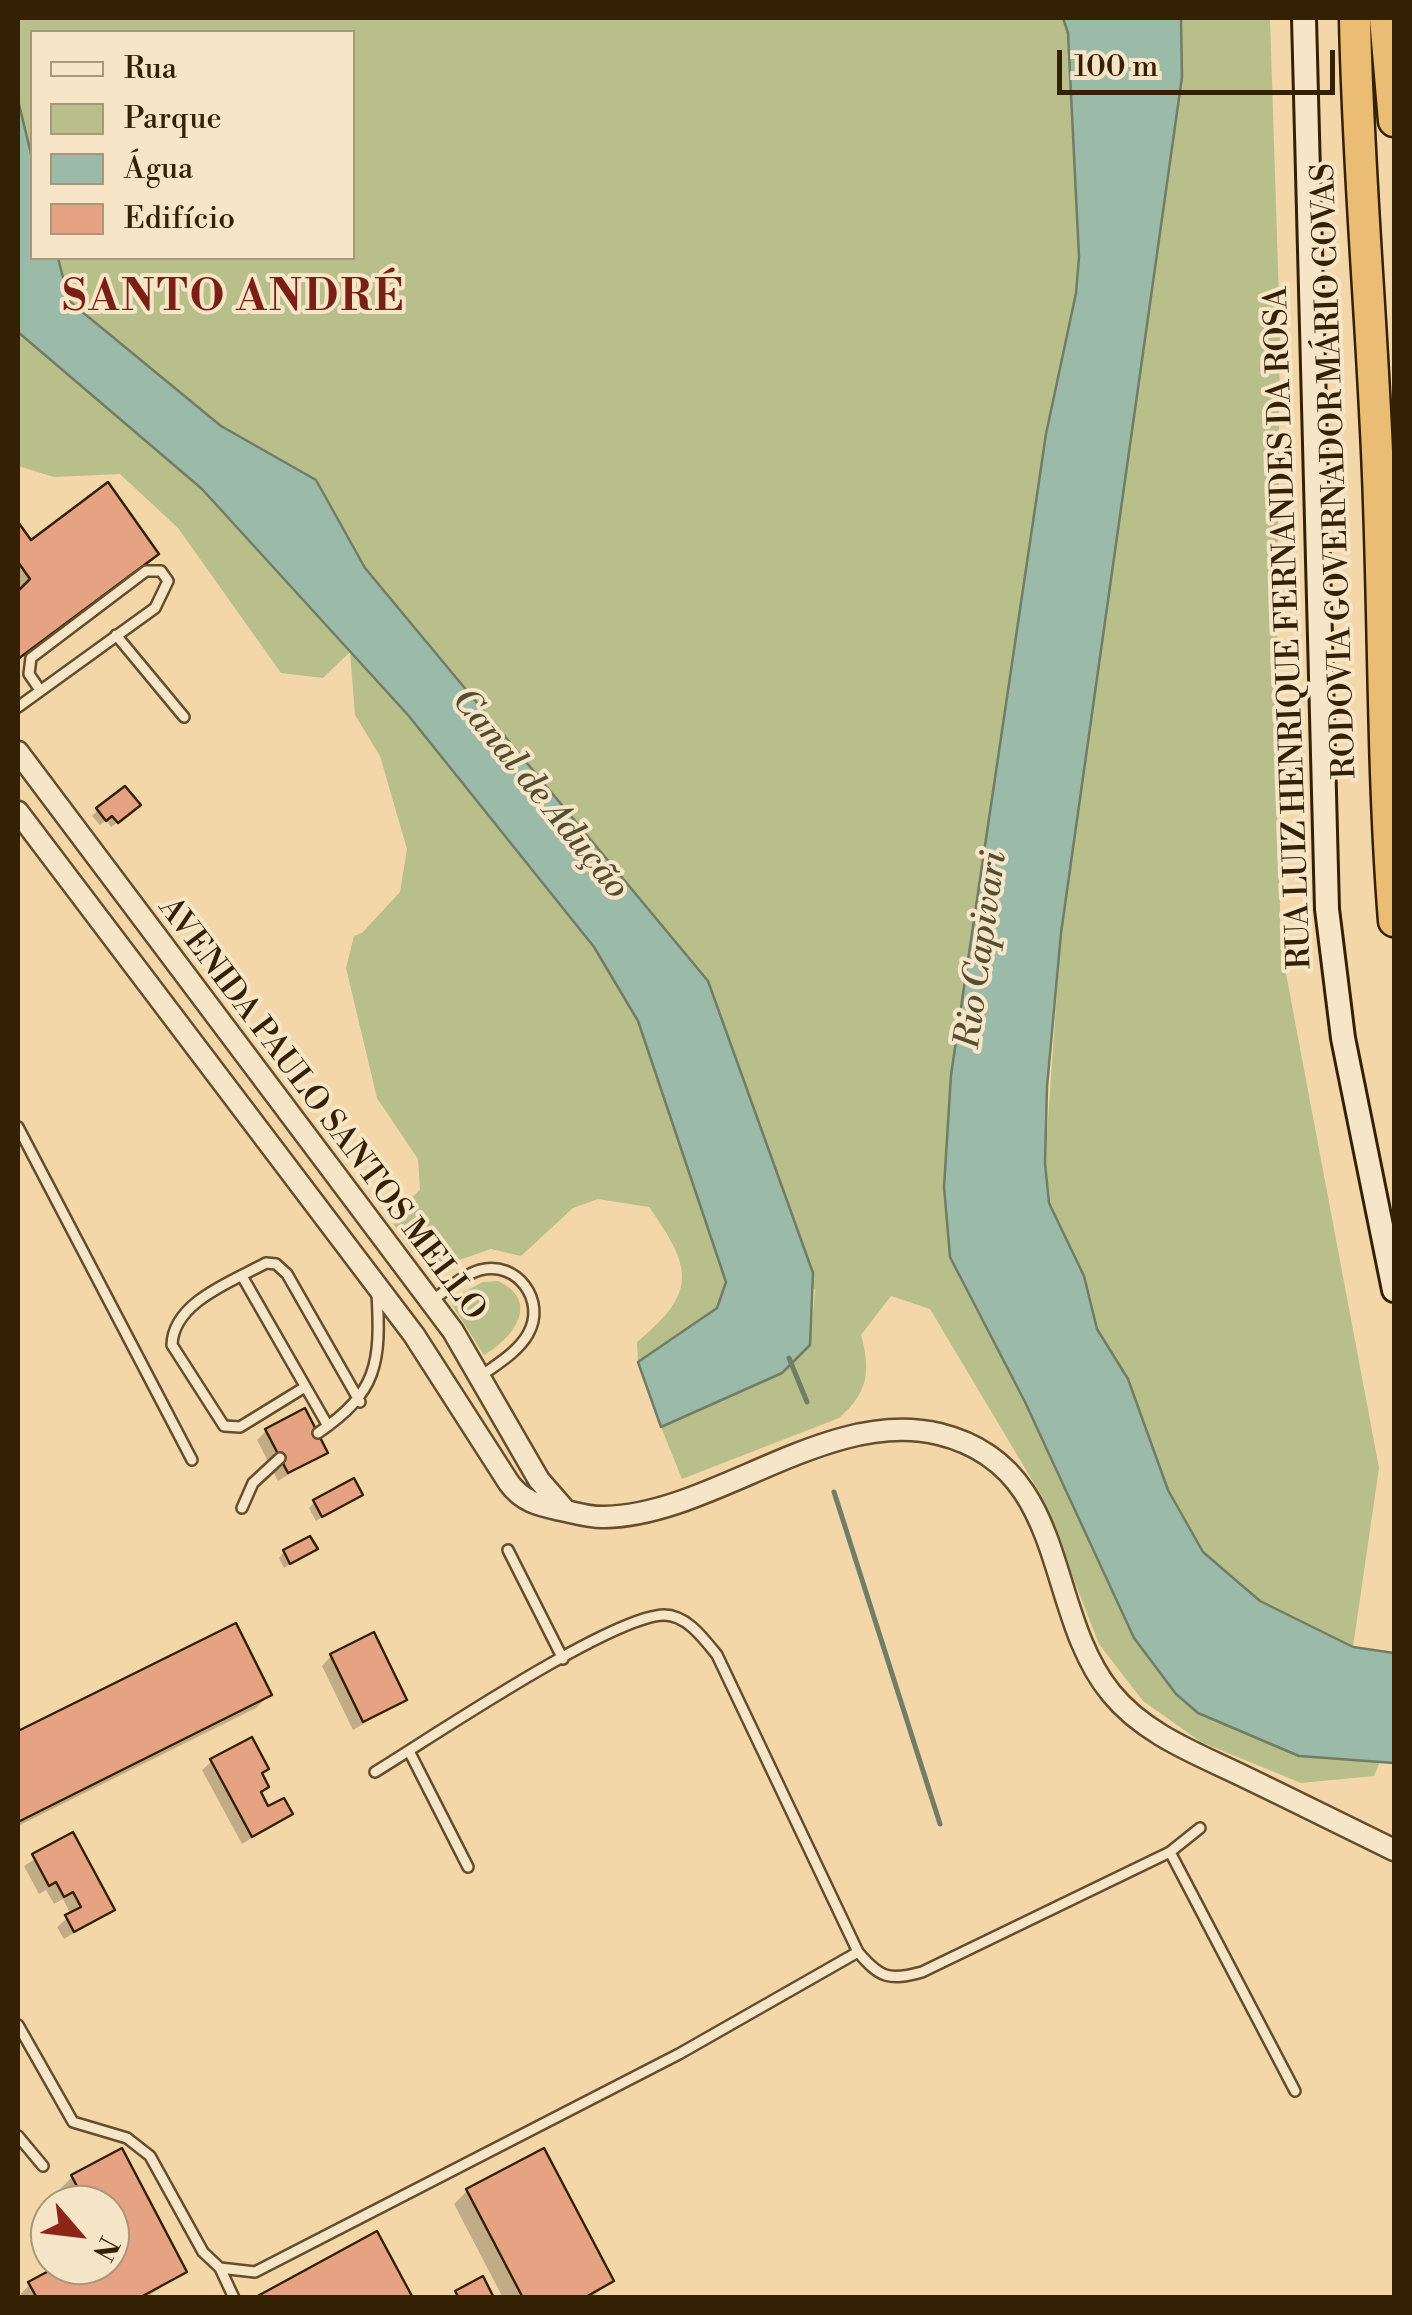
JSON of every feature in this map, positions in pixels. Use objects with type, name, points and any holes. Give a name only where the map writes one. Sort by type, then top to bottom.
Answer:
[{"type":"highway","name":"RODOVIA GOVERNADOR MÁRIO COVAS","points":[[1355,18],[1361,218],[1379,504],[1385,793],[1394,921]]},
{"type":"highway","points":[[1384,18],[1394,120]]},
{"type":"main road","name":"RUA LUIZ HENRIQUE FERNANDES DA ROSA","points":[[1304,18],[1327,909],[1343,1038],[1394,1290]]},
{"type":"street","name":"AVENIDA PAULO SANTOS MELLO","points":[[18,752],[66,822],[431,1301],[481,1376],[539,1480],[566,1510]]},
{"type":"street","name":"AVENIDA PAULO SANTOS MELLO","points":[[18,812],[370,1276],[516,1492],[527,1501],[606,1518],[630,1514],[864,1433],[904,1428],[946,1436],[977,1450],[1028,1495],[1099,1678],[1128,1713],[1177,1744],[1394,1850]]},
{"type":"street","points":[[39,842],[66,822]]},
{"type":"street","points":[[214,1066],[238,1048]]},
{"type":"street","points":[[371,1255],[397,1256],[391,1282],[370,1276],[371,1255]]},
{"type":"street","points":[[453,1394],[481,1376]]},
{"type":"lane","points":[[18,706],[116,635],[163,598],[168,581],[161,571],[146,571],[31,658],[22,669],[40,690]]},
{"type":"lane","points":[[116,635],[184,717]]},
{"type":"lane","points":[[18,1128],[192,1460]]},
{"type":"lane","points":[[305,1387],[240,1426],[224,1426],[172,1344],[172,1329],[180,1315],[242,1276],[266,1263],[276,1264],[286,1274],[360,1402]]},
{"type":"lane","points":[[431,1301],[480,1270],[500,1268],[518,1277],[533,1296],[534,1316],[528,1334],[481,1376]]},
{"type":"lane","points":[[242,1276],[328,1426]]},
{"type":"lane","points":[[318,1434],[360,1402],[372,1375],[376,1351],[370,1276]]},
{"type":"lane","points":[[242,1508],[253,1483],[280,1458]]},
{"type":"lane","points":[[508,1550],[563,1658]]},
{"type":"lane","points":[[375,1772],[563,1658],[645,1618],[668,1615],[694,1628],[717,1655],[858,1952],[873,1970],[895,1979],[922,1972],[1170,1852],[1200,1828]]},
{"type":"lane","points":[[409,1751],[468,1867]]},
{"type":"lane","points":[[1170,1852],[1295,2091]]},
{"type":"lane","points":[[220,2268],[255,2272],[648,2070],[858,1952]]},
{"type":"lane","points":[[18,2025],[73,2122],[127,2138],[150,2156],[203,2252],[220,2268],[234,2298]]},
{"type":"lane","points":[[18,2136],[43,2166]]},
{"type":"green space","points":[[18,18],[1063,18],[1068,33],[1079,258],[1076,293],[1046,434],[951,1075],[944,1187],[950,1257],[1025,1402],[1134,1638],[1299,1756],[1380,1762],[1374,1776],[1301,1783],[1201,1742],[1143,1701],[1099,1644],[1041,1495],[930,1309],[891,1296],[861,1335],[865,1381],[856,1400],[839,1418],[682,1479],[661,1427],[782,1373],[810,1345],[815,1290],[365,568],[316,480],[221,426],[69,301],[59,260],[355,260],[355,30],[30,30],[30,150],[18,100]]},
{"type":"green space","points":[[1181,18],[1270,18],[1280,331],[1276,763],[1281,947],[1379,1468],[1353,1647],[1260,1601],[1203,1552],[1168,1490],[1128,1379],[1097,1329],[1084,1276],[1049,1203],[1045,1163],[1061,933]]},
{"type":"green space","points":[[18,332],[202,488],[408,715],[594,947],[638,1021],[726,1282],[717,1308],[638,1362],[637,1342],[671,1308],[682,1279],[674,1247],[649,1207],[598,1199],[573,1208],[521,1256],[491,1249],[442,1266],[412,1252],[389,1217],[420,1190],[418,1159],[377,1098],[346,968],[354,936],[362,933],[400,892],[407,849],[380,756],[355,715],[350,652],[323,678],[281,673],[178,528],[120,474],[54,477],[18,466]]},
{"type":"green space","points":[[498,1281],[511,1289],[520,1309],[513,1329],[484,1355],[449,1300],[483,1282]]},
{"type":"water","name":"Rio Capivari","points":[[1063,18],[1181,18],[1182,77],[1061,933],[1047,1087],[1045,1163],[1049,1203],[1084,1276],[1097,1329],[1128,1379],[1168,1490],[1203,1552],[1260,1601],[1353,1647],[1394,1653],[1394,1763],[1299,1756],[1198,1713],[1176,1694],[1134,1638],[1025,1402],[950,1257],[944,1187],[951,1075],[1046,434],[1076,293],[1079,257],[1068,33]]},
{"type":"water","name":"Canal de Adução","points":[[18,100],[30,150],[30,260],[59,260],[69,301],[221,426],[316,480],[365,568],[708,981],[813,1273],[810,1345],[782,1373],[661,1427],[638,1362],[717,1308],[726,1282],[638,1021],[594,947],[408,715],[202,489],[18,332]]},
{"type":"building","points":[[108,482],[159,554],[18,659],[18,591],[30,579],[18,562],[18,522],[31,540]]},
{"type":"building","points":[[125,786],[141,805],[118,823],[112,816],[106,821],[96,808]]},
{"type":"building","points":[[305,1408],[328,1453],[288,1473],[265,1429]]},
{"type":"building","points":[[354,1478],[363,1495],[322,1517],[313,1500]]},
{"type":"building","points":[[310,1536],[318,1549],[290,1564],[283,1550]]},
{"type":"building","points":[[236,1623],[272,1695],[18,1822],[18,1731]]},
{"type":"building","points":[[374,1632],[407,1700],[363,1722],[330,1654]]},
{"type":"building","points":[[252,1737],[269,1769],[262,1773],[269,1787],[261,1792],[268,1806],[284,1798],[293,1814],[252,1837],[210,1759]]},
{"type":"building","points":[[73,1832],[115,1910],[74,1932],[65,1915],[81,1907],[73,1892],[64,1897],[56,1882],[49,1886],[32,1854]]},
{"type":"building","points":[[122,2148],[187,2272],[139,2298],[37,2298],[28,2282],[30,2281],[30,2285],[130,2285],[130,2185],[76,2185],[71,2175]]},
{"type":"building","points":[[544,2148],[614,2281],[584,2298],[523,2298],[466,2189]]},
{"type":"building","points":[[377,2231],[413,2298],[254,2298]]},
{"type":"building","points":[[483,2276],[494,2298],[459,2298],[455,2291]]},
{"type":"waterway","points":[[789,1358],[807,1402]]},
{"type":"waterway","points":[[834,1492],[940,1824]]},
{"type":"district","name":"SANTO ANDRÉ","points":[[234,300]]}]
